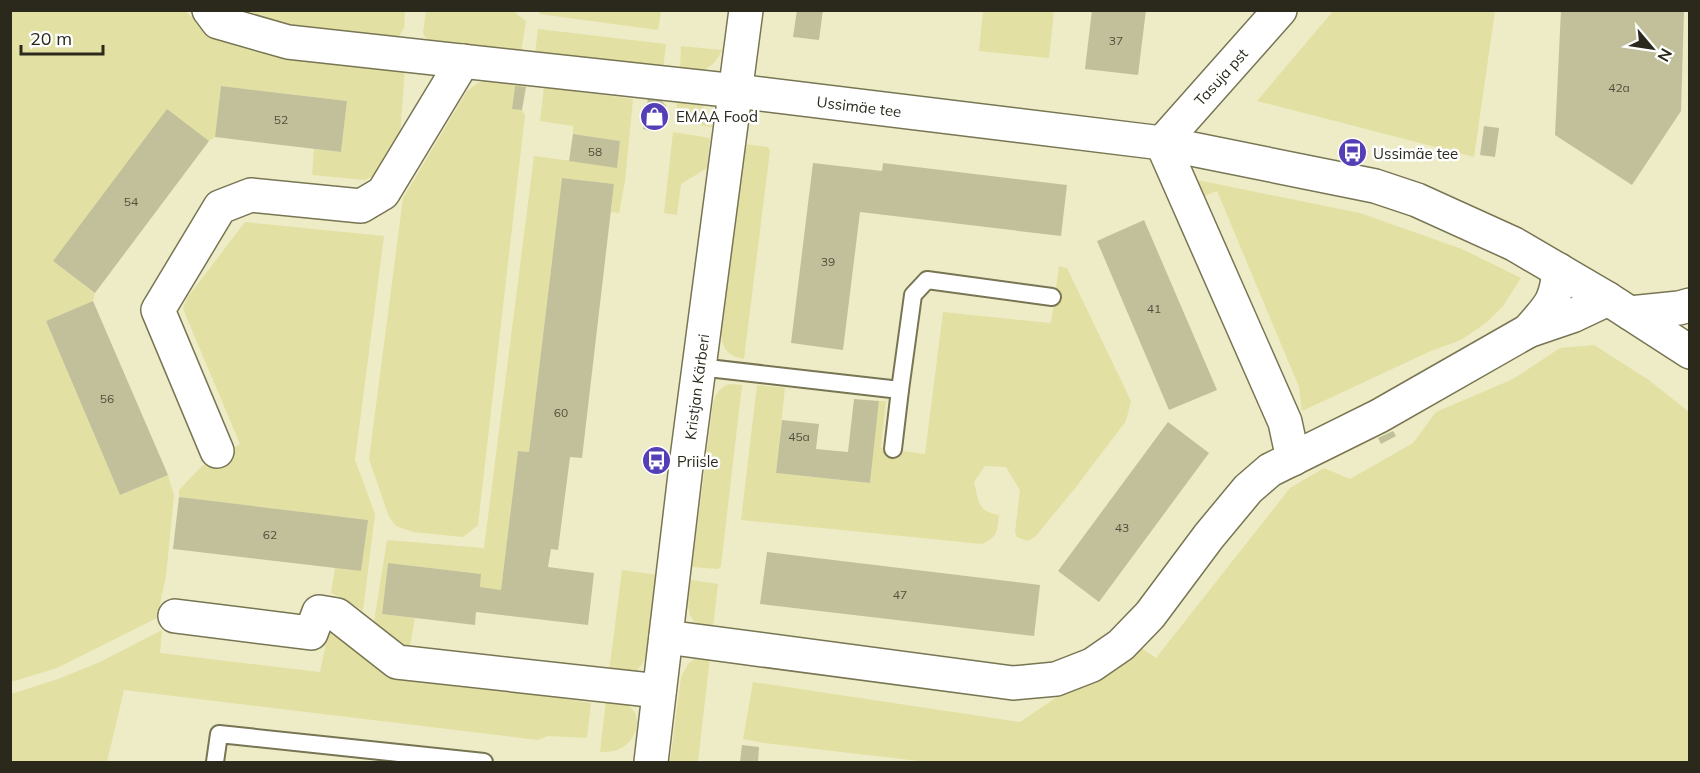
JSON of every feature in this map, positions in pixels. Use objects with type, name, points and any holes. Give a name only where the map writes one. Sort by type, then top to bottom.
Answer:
[{"type":"street","name":"Ussimäe tee","points":[[209,10],[218,22],[288,42],[736,91],[1162,143],[1375,186],[1417,200],[1514,244],[1619,306],[1689,352]]},
{"type":"street","name":"Kristjan Kärberi","points":[[651,762],[699,367],[746,10]]},
{"type":"street","name":"Tasuja pst","points":[[1162,143],[1280,10]]},
{"type":"street","points":[[217,451],[158,310],[220,207],[251,195],[361,206],[368,202],[383,193],[463,62]]},
{"type":"street","points":[[1162,143],[1285,422],[1293,459]]},
{"type":"street","points":[[1528,331],[1551,304],[1557,289],[1559,270]]},
{"type":"street","points":[[666,637],[1013,682],[1056,679],[1092,665],[1121,645],[1150,615],[1209,536],[1248,489],[1270,470],[1379,416],[1528,331],[1572,316],[1619,306],[1679,308],[1689,305]]},
{"type":"street","points":[[175,616],[311,633],[319,612],[337,615],[397,662],[660,691]]},
{"type":"lane","points":[[893,449],[913,295],[927,280],[1052,297]]},
{"type":"lane","points":[[699,367],[900,390]]},
{"type":"lane","points":[[215,762],[219,734],[484,762]]},
{"type":"shaded area","points":[[540,10],[661,11],[658,30],[539,14]]},
{"type":"shaded area","points":[[11,11],[185,11],[198,23],[405,66],[400,137],[375,175],[365,180],[312,175],[314,149],[341,152],[347,101],[221,86],[215,137],[209,141],[167,110],[53,261],[95,293],[93,301],[46,321],[120,495],[168,475],[174,495],[166,576],[157,618],[57,668],[11,682]]},
{"type":"shaded area","points":[[229,11],[405,11],[404,28],[398,38],[259,23]]},
{"type":"shaded area","points":[[426,11],[513,11],[526,21],[521,53],[436,43],[426,38],[423,33]]},
{"type":"shaded area","points":[[983,11],[1054,11],[1049,58],[979,51]]},
{"type":"shaded area","points":[[1333,11],[1495,11],[1474,157],[1257,101]]},
{"type":"shaded area","points":[[538,29],[666,44],[663,69],[535,53]]},
{"type":"shaded area","points":[[681,46],[722,50],[706,69],[680,70]]},
{"type":"shaded area","points":[[491,79],[526,84],[526,87],[515,86],[512,108],[522,110],[525,115],[478,525],[463,537],[413,532],[396,526],[389,517],[369,459],[403,198],[467,91],[478,83]]},
{"type":"shaded area","points":[[544,87],[633,99],[625,181],[619,213],[611,212],[614,184],[562,178],[529,452],[518,451],[501,590],[480,587],[481,574],[388,563],[382,614],[415,618],[410,646],[403,647],[374,622],[387,540],[484,548],[534,156],[617,167],[620,141],[573,134],[573,126],[540,121]]},
{"type":"shaded area","points":[[677,97],[691,100],[705,108],[712,127],[676,122]]},
{"type":"shaded area","points":[[673,132],[710,138],[707,168],[681,184],[677,215],[664,213]]},
{"type":"shaded area","points":[[744,144],[768,147],[770,151],[744,359],[727,351],[721,333]]},
{"type":"shaded area","points":[[1192,179],[1360,213],[1462,249],[1521,278],[1503,306],[1486,323],[1461,340],[1431,351],[1302,411],[1299,387],[1217,191],[1199,198]]},
{"type":"shaded area","points":[[245,222],[384,236],[355,460],[375,514],[363,611],[331,593],[335,568],[361,571],[367,520],[179,497],[179,490],[202,466],[240,444],[183,309],[187,298]]},
{"type":"shaded area","points":[[1059,266],[1067,268],[1131,401],[1126,421],[1035,537],[1028,541],[1017,537],[1015,532],[1020,490],[1006,467],[985,466],[974,482],[978,500],[983,508],[999,515],[996,533],[982,544],[741,520],[757,385],[785,388],[776,473],[870,483],[879,401],[886,401],[881,448],[925,454],[943,312],[1051,323]]},
{"type":"shaded area","points":[[1594,345],[1649,380],[1689,412],[1689,762],[927,762],[743,739],[753,682],[1020,722],[1135,644],[1156,658],[1290,488],[1324,468],[1350,479],[1413,443],[1436,412],[1513,379],[1560,348]]},
{"type":"shaded area","points":[[730,384],[742,385],[721,566],[718,569],[692,567],[713,404],[718,391]]},
{"type":"shaded area","points":[[622,570],[658,575],[648,650],[645,660],[635,673],[609,672]]},
{"type":"shaded area","points":[[691,580],[718,584],[713,628],[696,623],[689,612]]},
{"type":"shaded area","points":[[329,629],[336,630],[375,666],[390,672],[591,703],[587,738],[548,736],[538,740],[124,690],[107,762],[11,762],[11,694],[100,662],[162,630],[160,653],[320,672]]},
{"type":"shaded area","points":[[702,657],[710,657],[698,762],[670,762],[681,677],[688,664]]},
{"type":"shaded area","points":[[606,700],[629,706],[634,711],[637,723],[633,736],[625,746],[614,751],[600,752]]},
{"type":"building","points":[[797,10],[823,10],[819,40],[793,37]]},
{"type":"building","points":[[1092,10],[1146,10],[1138,75],[1085,69]]},
{"type":"building","points":[[1561,10],[1684,10],[1681,111],[1632,185],[1555,135]]},
{"type":"building","points":[[221,86],[347,101],[341,152],[215,137]]},
{"type":"building","points":[[515,86],[526,87],[522,110],[512,109]]},
{"type":"building","name":"EMAA Food","points":[[648,98],[661,100],[666,106],[662,126],[655,131],[643,129]]},
{"type":"building","points":[[167,109],[209,141],[95,293],[53,261]]},
{"type":"building","points":[[1484,126],[1499,128],[1495,157],[1480,155]]},
{"type":"building","points":[[573,134],[620,141],[617,168],[569,161]]},
{"type":"building","points":[[813,163],[882,171],[883,163],[1067,185],[1061,236],[860,212],[843,350],[791,343]]},
{"type":"building","points":[[562,178],[614,184],[582,458],[570,457],[558,550],[551,549],[548,567],[594,573],[588,625],[476,612],[475,625],[382,614],[388,563],[481,574],[480,587],[501,590],[518,451],[529,452]]},
{"type":"building","points":[[1144,220],[1217,390],[1169,410],[1097,241]]},
{"type":"building","points":[[93,301],[168,475],[120,495],[46,321]]},
{"type":"building","points":[[854,399],[879,401],[870,483],[776,473],[782,420],[819,424],[816,449],[848,452]]},
{"type":"building","points":[[1168,422],[1209,453],[1099,602],[1058,571]]},
{"type":"building","points":[[1393,431],[1396,436],[1381,444],[1378,438]]},
{"type":"building","points":[[179,497],[368,520],[361,571],[173,549]]},
{"type":"building","points":[[767,552],[1040,585],[1034,636],[760,604]]},
{"type":"building","points":[[742,745],[759,747],[758,762],[740,762]]},
{"type":"place","name":"EMAA Food","points":[[655,116]]},
{"type":"place","name":"Ussimäe tee","points":[[1352,153]]},
{"type":"place","name":"Priisle","points":[[656,461]]}]
